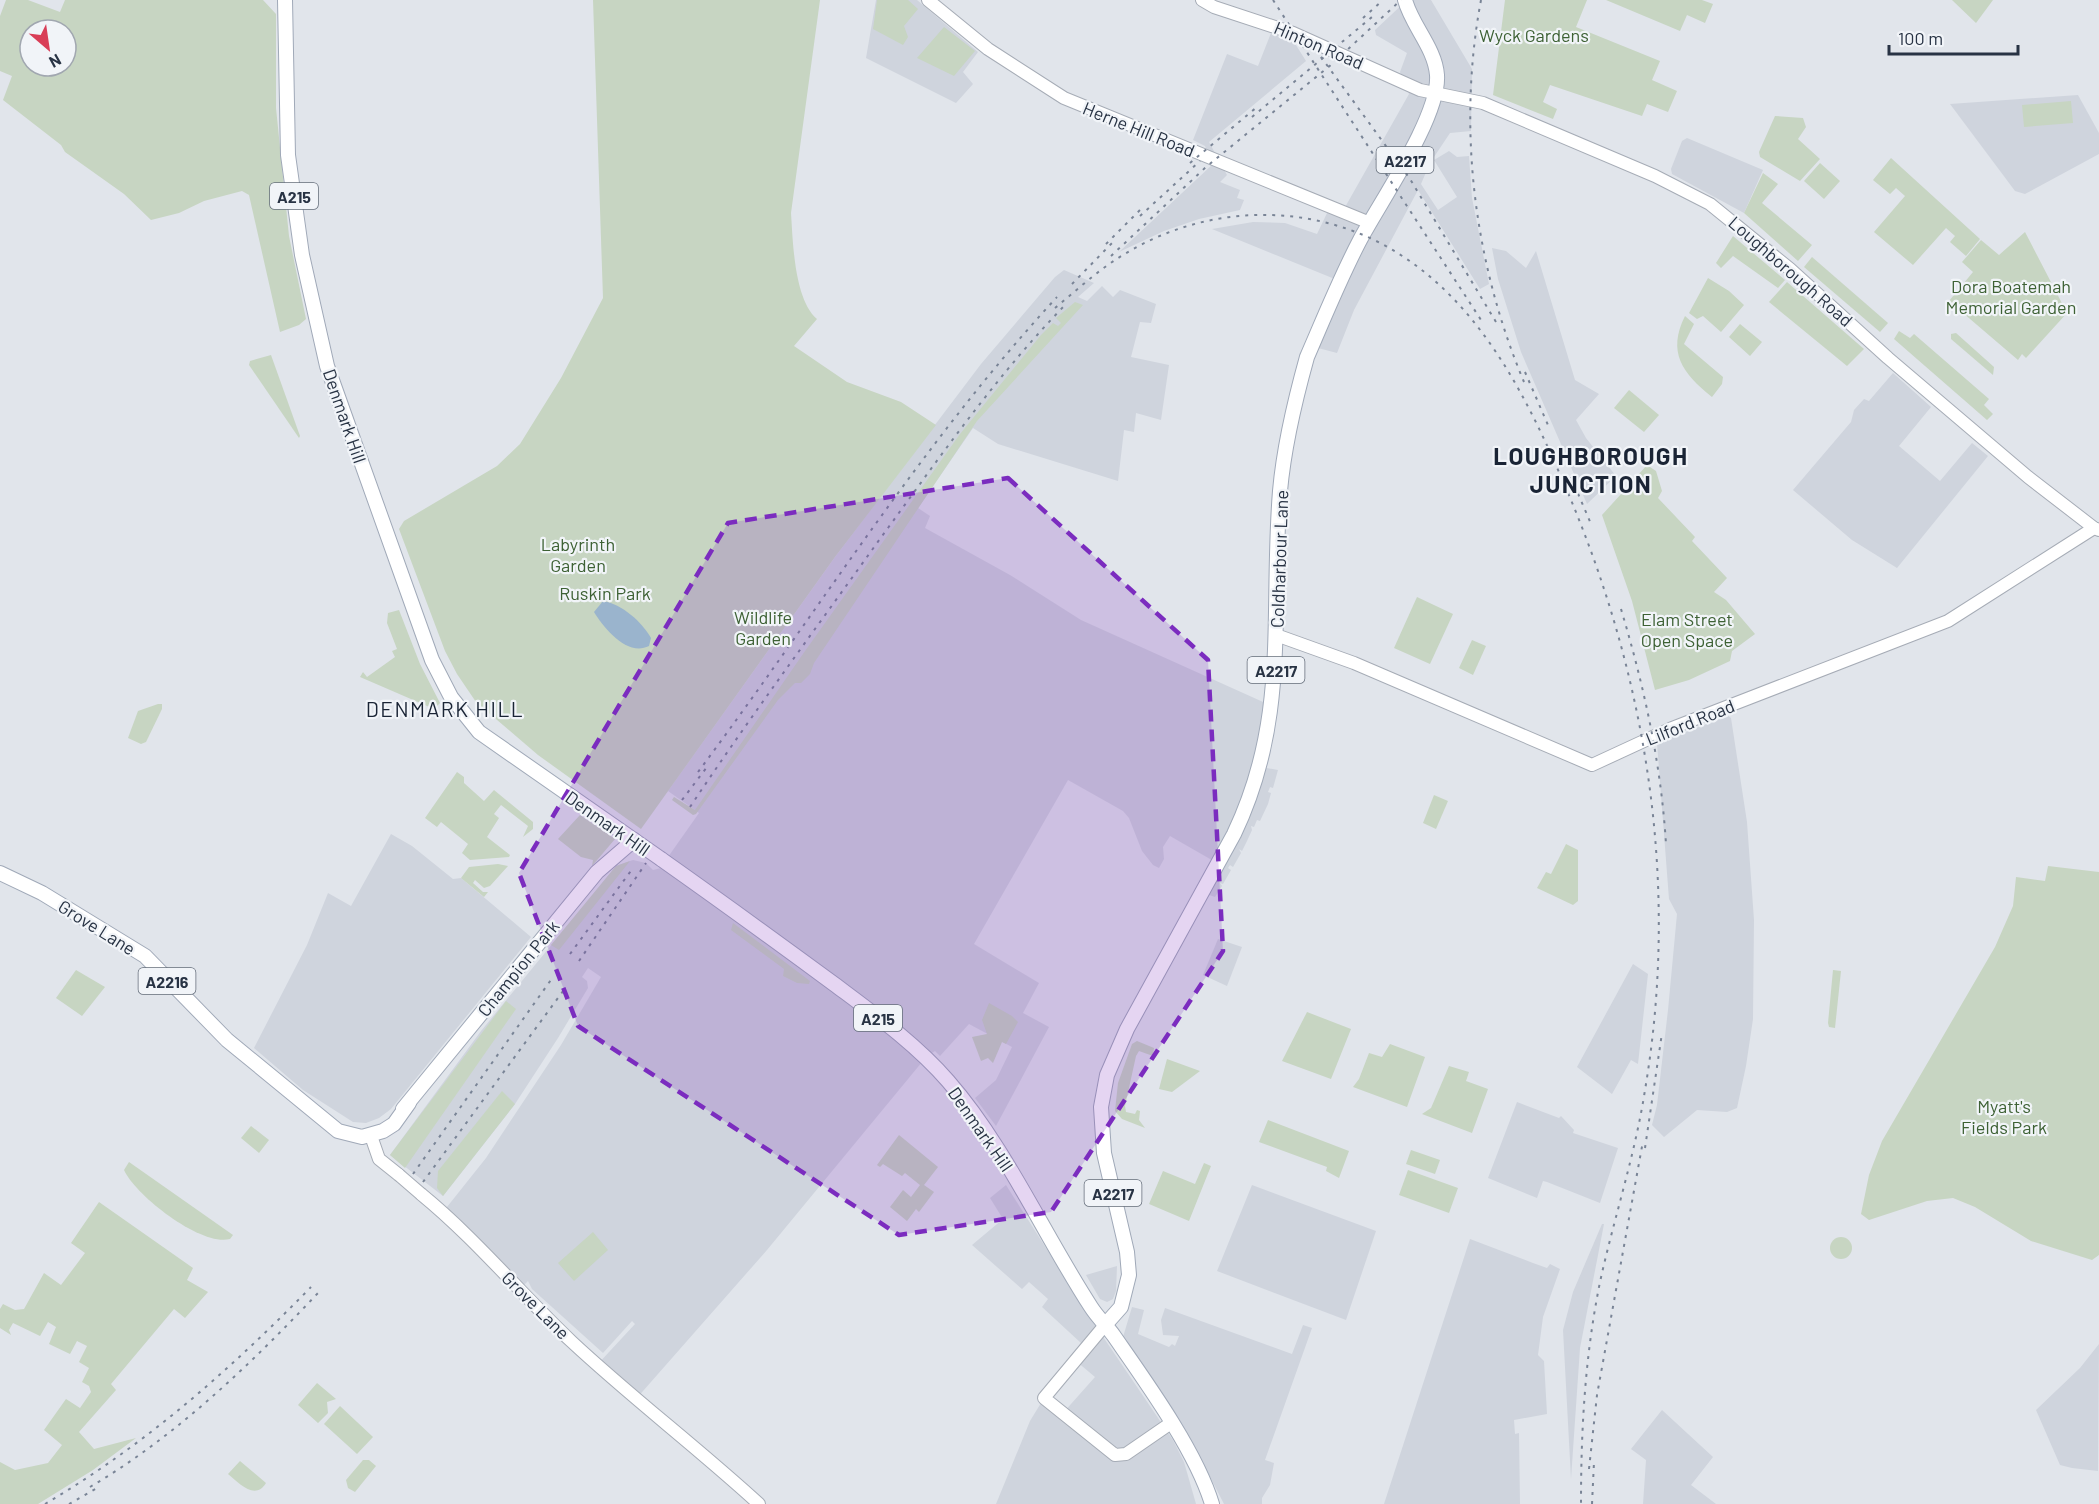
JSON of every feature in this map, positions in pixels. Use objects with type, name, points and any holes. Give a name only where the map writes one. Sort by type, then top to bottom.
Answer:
[{"type":"main road","name":"Denmark Hill","points":[[285,0],[288,153],[302,255],[317,328],[327,366],[432,660],[450,697],[479,732],[738,912],[906,1041],[949,1082],[1013,1175],[1081,1291],[1171,1423],[1206,1487],[1212,1504]]},
{"type":"main road","name":"Coldharbour Lane","points":[[1105,1325],[1121,1307],[1129,1275],[1127,1252],[1103,1145],[1101,1107],[1107,1075],[1127,1029],[1248,805],[1261,767],[1276,670],[1280,490],[1301,378],[1307,357],[1333,297],[1415,141],[1434,94],[1437,75],[1431,54],[1405,0]]},
{"type":"main road","name":"Champion Park","points":[[370,1133],[394,1124],[597,872],[637,842]]},
{"type":"main road","name":"Grove Lane","points":[[0,873],[42,893],[145,956],[226,1040],[338,1131],[351,1136],[370,1133]]},
{"type":"street","name":"Herne Hill Road","points":[[928,0],[987,49],[1064,98],[1370,223]]},
{"type":"street","name":"Hinton Road","points":[[1202,0],[1214,7],[1293,33],[1434,94]]},
{"type":"street","name":"Loughborough Road","points":[[1434,94],[1483,103],[1655,176],[1710,204],[1790,268],[1888,358],[2028,477],[2096,529]]},
{"type":"street","name":"Lilford Road","points":[[1276,635],[1360,665],[1592,765],[1672,728],[1948,621],[2096,529]]},
{"type":"street","name":"Grove Lane","points":[[370,1133],[379,1159],[480,1247],[519,1290],[597,1365],[759,1504]]},
{"type":"street","points":[[1105,1325],[1044,1398],[1115,1455],[1126,1454],[1171,1423]]},
{"type":"highlighted area","points":[[1008,478],[1208,660],[1223,951],[1051,1212],[899,1235],[578,1026],[519,873],[728,523]]},
{"type":"shaded area","points":[[876,0],[917,0],[978,52],[963,72],[973,84],[956,103],[866,58]]},
{"type":"shaded area","points":[[1407,0],[1431,0],[1472,69],[1471,131],[1450,133],[1430,163],[1421,184],[1438,210],[1457,197],[1434,160],[1449,151],[1457,157],[1469,156],[1472,198],[1489,284],[1480,289],[1418,190],[1354,310],[1337,353],[1318,348],[1347,284],[1212,229],[1253,222],[1285,223],[1317,234],[1328,211],[1344,209],[1409,94],[1400,72],[1407,53],[1376,35],[1375,30]]},
{"type":"shaded area","points":[[1271,33],[1294,42],[1306,61],[1209,142],[1227,175],[1220,182],[1240,190],[1237,198],[1244,200],[1240,210],[1199,219],[1164,231],[1119,252],[1213,164],[1205,146],[1193,140],[1227,54],[1258,66]]},
{"type":"shaded area","points":[[2078,95],[2099,133],[2099,154],[2025,194],[2015,191],[1950,104]]},
{"type":"shaded area","points":[[1687,138],[1763,170],[1744,213],[1672,174],[1671,169],[1682,141]]},
{"type":"shaded area","points":[[1492,248],[1506,251],[1526,268],[1536,251],[1575,380],[1599,394],[1576,420],[1586,438],[1616,476],[1587,504],[1521,352],[1498,279]]},
{"type":"shaded area","points":[[1064,270],[1094,283],[1078,297],[1087,301],[1102,286],[1113,297],[1120,290],[1156,304],[1151,323],[1140,322],[1131,357],[1169,365],[1161,420],[1136,413],[1134,432],[1124,430],[1118,481],[998,444],[973,428],[918,508],[930,516],[925,528],[1010,575],[1081,620],[1272,706],[1261,767],[1278,770],[1273,788],[1270,787],[1268,792],[1271,793],[1268,804],[1260,821],[1257,820],[1254,827],[1251,826],[1252,830],[1242,851],[1239,849],[1241,853],[1233,867],[1230,865],[1228,868],[1231,870],[1223,884],[1220,883],[1222,886],[1215,897],[1201,892],[1217,863],[1170,836],[1163,847],[1164,859],[1159,868],[1153,865],[1142,851],[1129,818],[1123,811],[1068,780],[974,944],[1039,983],[1023,1013],[1049,1027],[996,1126],[975,1098],[996,1080],[1012,1047],[969,1024],[940,1056],[935,1051],[927,1056],[767,1250],[636,1399],[597,1365],[635,1324],[632,1321],[603,1353],[532,1289],[528,1281],[519,1290],[443,1212],[486,1158],[561,1045],[601,977],[588,968],[582,977],[587,981],[588,988],[558,1038],[515,1104],[443,1196],[390,1155],[481,1031],[616,866],[633,860],[646,863],[653,870],[661,868],[665,870],[672,860],[668,857],[699,813],[668,791],[835,557],[981,364],[1055,277]]},
{"type":"shaded area","points":[[1893,373],[1931,407],[1899,446],[1940,481],[1972,443],[1988,456],[1897,568],[1852,540],[1793,490],[1851,422],[1854,410],[1864,399],[1869,401]]},
{"type":"shaded area","points":[[1728,716],[1731,718],[1747,822],[1754,920],[1753,1019],[1746,1066],[1737,1108],[1727,1112],[1697,1110],[1664,1137],[1652,1125],[1657,1105],[1677,914],[1669,899],[1657,743]]},
{"type":"shaded area","points":[[391,834],[412,846],[453,879],[461,878],[531,937],[391,1109],[379,1118],[366,1123],[353,1122],[303,1090],[254,1048],[307,945],[328,893],[351,906]]},
{"type":"shaded area","points":[[1218,939],[1242,947],[1227,986],[1203,975]]},
{"type":"shaded area","points":[[1633,964],[1648,974],[1638,1064],[1631,1060],[1612,1094],[1577,1067]]},
{"type":"shaded area","points":[[1517,1102],[1559,1118],[1561,1116],[1574,1130],[1573,1133],[1618,1148],[1600,1203],[1543,1181],[1537,1198],[1488,1178]]},
{"type":"shaded area","points":[[1006,1185],[1093,1322],[1173,1440],[1184,1462],[1196,1504],[996,1504],[1030,1421],[1044,1398],[1063,1413],[1095,1377],[1070,1356],[1081,1343],[1042,1307],[1048,1299],[1029,1282],[1022,1289],[972,1245],[1003,1219],[990,1198]]},
{"type":"shaded area","points":[[1252,1185],[1376,1231],[1346,1320],[1217,1271]]},
{"type":"shaded area","points":[[1602,1224],[1604,1224],[1580,1348],[1571,1479],[1563,1330],[1573,1292]]},
{"type":"shaded area","points":[[1470,1239],[1547,1268],[1550,1264],[1560,1269],[1543,1317],[1538,1355],[1544,1361],[1547,1414],[1514,1420],[1515,1434],[1519,1433],[1520,1504],[1384,1504]]},
{"type":"shaded area","points":[[1117,1266],[1116,1291],[1113,1299],[1107,1302],[1100,1299],[1086,1275]]},
{"type":"shaded area","points":[[1132,1307],[1144,1310],[1138,1334],[1169,1347],[1172,1344],[1175,1346],[1179,1336],[1163,1335],[1161,1320],[1165,1308],[1292,1354],[1303,1325],[1312,1328],[1265,1460],[1274,1463],[1270,1485],[1262,1498],[1262,1504],[1224,1504],[1204,1465],[1123,1337]]},
{"type":"shaded area","points":[[2099,1344],[2098,1471],[2060,1465],[2036,1410],[2080,1368]]},
{"type":"shaded area","points":[[1662,1410],[1713,1457],[1691,1485],[1716,1504],[1643,1504],[1646,1460],[1631,1449]]},
{"type":"green space","points":[[6,0],[28,0],[60,12],[65,0],[263,0],[276,14],[276,108],[289,236],[306,319],[299,325],[280,332],[249,195],[242,191],[204,201],[179,213],[151,220],[124,194],[65,152],[61,145],[3,100],[12,76],[0,71],[0,16]]},
{"type":"green space","name":"Ruskin Park","points":[[593,0],[820,0],[791,213],[799,284],[809,310],[817,319],[794,346],[847,382],[901,402],[936,425],[835,557],[641,829],[538,755],[476,702],[445,651],[399,529],[404,521],[497,466],[520,444],[561,378],[603,298]]},
{"type":"green space","points":[[877,0],[908,0],[918,9],[904,26],[908,37],[903,45],[873,29]]},
{"type":"green space","name":"Wyck Gardens","points":[[1505,0],[1587,0],[1576,27],[1660,61],[1652,80],[1677,91],[1668,112],[1647,104],[1642,116],[1550,85],[1543,102],[1557,109],[1553,119],[1493,95]]},
{"type":"green space","points":[[1606,0],[1702,0],[1713,4],[1705,23],[1687,15],[1680,31]]},
{"type":"green space","points":[[1952,0],[1993,0],[1976,23]]},
{"type":"green space","points":[[944,27],[975,51],[954,76],[917,58]]},
{"type":"green space","points":[[2071,101],[2073,123],[2024,127],[2022,105]]},
{"type":"green space","points":[[1775,116],[1803,118],[1806,127],[1798,139],[1820,159],[1800,181],[1760,157],[1759,152]]},
{"type":"green space","points":[[1891,158],[1980,239],[1966,256],[1950,242],[1955,236],[1946,228],[1913,265],[1874,232],[1905,196],[1896,188],[1890,194],[1873,180]]},
{"type":"green space","points":[[1820,163],[1840,181],[1824,199],[1804,181]]},
{"type":"green space","points":[[1763,173],[1778,184],[1762,203],[1812,245],[1798,261],[1744,213]]},
{"type":"green space","name":"Dora Boatemah Memorial Garden","points":[[2025,232],[2067,313],[2026,358],[2022,354],[2018,360],[1949,301],[1973,272],[1962,262],[1981,240],[1999,255]]},
{"type":"green space","points":[[1733,236],[1785,280],[1778,288],[1733,256],[1721,268],[1716,263]]},
{"type":"green space","points":[[1812,257],[1888,323],[1880,332],[1804,267]]},
{"type":"green space","points":[[1708,278],[1729,291],[1744,305],[1721,332],[1703,316],[1697,319],[1689,313]]},
{"type":"green space","points":[[1787,282],[1864,349],[1847,366],[1769,302]]},
{"type":"green space","points":[[1075,302],[1083,305],[977,421],[814,663],[810,674],[801,683],[795,683],[778,700],[696,814],[693,815],[672,800],[674,797],[695,810],[960,434],[1041,335],[1053,323],[1058,326],[1061,323],[1056,318]]},
{"type":"green space","points":[[1685,316],[1694,324],[1684,344],[1723,377],[1722,384],[1712,397],[1693,379],[1680,361],[1677,340]]},
{"type":"green space","points":[[1740,324],[1762,342],[1750,356],[1729,337]]},
{"type":"green space","points":[[1899,331],[1910,338],[1914,334],[1989,399],[1984,405],[1993,414],[1987,420],[1894,339]]},
{"type":"green space","points":[[1956,333],[1994,367],[1993,375],[1951,339],[1951,334]]},
{"type":"green space","points":[[271,355],[299,438],[249,365],[250,361]]},
{"type":"green space","points":[[1629,390],[1659,415],[1644,432],[1614,408]]},
{"type":"green space","name":"Elam Street Open Space","points":[[1647,465],[1656,471],[1662,491],[1658,498],[1695,537],[1692,541],[1727,578],[1714,592],[1726,600],[1755,634],[1732,651],[1730,661],[1689,680],[1655,690],[1632,601],[1602,515],[1622,493],[1627,492],[1629,485]]},
{"type":"green space","points":[[1417,597],[1453,614],[1430,664],[1394,648]]},
{"type":"green space","points":[[399,610],[420,664],[440,703],[434,709],[360,677],[363,672],[367,677],[395,657],[392,651],[397,649],[387,623],[388,613]]},
{"type":"green space","points":[[1472,640],[1486,646],[1473,675],[1459,668]]},
{"type":"green space","points":[[162,704],[162,709],[146,742],[141,744],[128,738],[138,711]]},
{"type":"green space","points":[[457,772],[464,777],[464,783],[484,801],[494,790],[533,822],[533,829],[523,837],[528,826],[501,805],[494,814],[499,818],[487,837],[510,855],[509,857],[470,860],[462,853],[468,844],[441,822],[437,827],[425,818]]},
{"type":"green space","points":[[1434,795],[1448,801],[1436,829],[1423,823]]},
{"type":"green space","points":[[580,815],[615,839],[592,866],[593,860],[581,857],[558,839]]},
{"type":"green space","points":[[1566,844],[1578,850],[1578,901],[1573,905],[1537,888],[1546,872],[1551,874]]},
{"type":"green space","points":[[630,861],[559,950],[551,945],[616,866]]},
{"type":"green space","points":[[498,864],[508,866],[490,886],[484,888],[475,880],[473,883],[483,892],[488,892],[484,897],[461,878],[469,867]]},
{"type":"green space","name":"Myatt's Fields Park","points":[[2048,866],[2099,872],[2099,1255],[2092,1260],[2031,1241],[1975,1207],[1953,1198],[1927,1201],[1869,1220],[1861,1214],[1869,1175],[1882,1141],[1995,947],[2013,906],[2016,877],[2045,881]]},
{"type":"green space","points":[[733,923],[810,981],[809,984],[797,983],[783,976],[784,969],[731,930]]},
{"type":"green space","points":[[76,970],[105,987],[82,1016],[56,998]]},
{"type":"green space","points":[[1833,970],[1841,971],[1835,1028],[1829,1027],[1828,1023]]},
{"type":"green space","points":[[506,1001],[516,1009],[405,1168],[390,1155]]},
{"type":"green space","points":[[989,1003],[1018,1022],[1006,1044],[1002,1042],[993,1063],[988,1058],[981,1061],[972,1037],[987,1034],[982,1020]]},
{"type":"green space","points":[[1307,1012],[1351,1029],[1331,1079],[1282,1061]]},
{"type":"green space","points":[[1137,1041],[1154,1048],[1153,1056],[1139,1051],[1136,1056],[1125,1106],[1126,1112],[1135,1114],[1137,1110],[1140,1111],[1139,1120],[1145,1128],[1122,1119],[1115,1111],[1118,1083],[1132,1044]]},
{"type":"green space","points":[[1390,1044],[1425,1057],[1407,1107],[1353,1087],[1359,1079],[1369,1053],[1382,1057]]},
{"type":"green space","points":[[1167,1059],[1200,1071],[1172,1092],[1159,1089]]},
{"type":"green space","points":[[1449,1066],[1469,1072],[1466,1081],[1488,1089],[1472,1133],[1422,1114],[1431,1108]]},
{"type":"green space","points":[[502,1091],[515,1104],[443,1196],[437,1188],[438,1171]]},
{"type":"green space","points":[[1268,1120],[1349,1151],[1339,1178],[1326,1171],[1327,1167],[1259,1142]]},
{"type":"green space","points":[[251,1126],[269,1140],[259,1153],[241,1138]]},
{"type":"green space","points":[[899,1135],[938,1167],[924,1185],[934,1192],[919,1212],[916,1209],[907,1221],[890,1207],[903,1190],[911,1197],[920,1185],[905,1173],[902,1176],[883,1164],[880,1167],[877,1165]]},
{"type":"green space","points":[[1411,1150],[1440,1160],[1435,1174],[1406,1164]]},
{"type":"green space","points":[[129,1162],[233,1235],[230,1239],[218,1239],[203,1235],[170,1217],[141,1192],[131,1180],[124,1170]]},
{"type":"green space","points":[[1204,1163],[1211,1166],[1189,1221],[1149,1204],[1163,1171],[1195,1184]]},
{"type":"green space","points":[[1408,1170],[1458,1188],[1449,1213],[1399,1195]]},
{"type":"green space","points":[[99,1202],[193,1268],[187,1280],[208,1292],[185,1318],[174,1309],[111,1384],[116,1390],[79,1432],[94,1449],[136,1438],[93,1470],[38,1504],[0,1504],[0,1462],[15,1470],[48,1463],[62,1445],[44,1430],[66,1399],[80,1408],[91,1392],[89,1386],[82,1382],[89,1368],[79,1362],[87,1346],[77,1341],[70,1354],[49,1344],[56,1327],[48,1322],[40,1336],[13,1323],[9,1330],[11,1335],[0,1328],[0,1309],[3,1304],[15,1310],[24,1309],[44,1273],[61,1285],[85,1253],[71,1243]]},
{"type":"green space","points":[[593,1232],[608,1250],[574,1281],[558,1263]]},
{"type":"green space","points":[[1841,1237],[1849,1240],[1852,1248],[1849,1256],[1841,1259],[1833,1256],[1830,1248],[1833,1240]]},
{"type":"green space","points":[[317,1383],[336,1399],[327,1402],[328,1413],[318,1423],[298,1405]]},
{"type":"green space","points":[[340,1406],[373,1437],[357,1454],[324,1424]]},
{"type":"green space","points":[[363,1460],[369,1460],[376,1466],[355,1492],[348,1488],[346,1480]]},
{"type":"green space","points":[[240,1461],[266,1483],[262,1488],[247,1489],[228,1474]]},
{"type":"water","points":[[603,601],[617,606],[637,620],[651,638],[649,646],[633,648],[610,633],[594,612]]},
{"type":"railway","points":[[1273,0],[1483,323]]},
{"type":"railway","points":[[1363,18],[1383,0]]},
{"type":"railway","points":[[1111,256],[1206,167],[1332,64],[1401,0]]},
{"type":"railway","points":[[1481,0],[1474,48],[1471,97],[1471,146],[1475,194],[1482,243],[1493,290],[1524,382]]},
{"type":"railway","points":[[1252,117],[1372,17]]},
{"type":"railway","points":[[1305,35],[1410,179],[1496,322]]},
{"type":"railway","points":[[1190,163],[1257,107]]},
{"type":"railway","points":[[1140,216],[1200,161]]},
{"type":"railway","points":[[1106,244],[1142,208]]},
{"type":"railway","points":[[1055,308],[1123,255],[1154,239],[1186,227],[1219,219],[1252,215],[1286,216],[1320,221],[1352,231],[1384,245],[1416,266],[1445,290],[1470,317],[1513,379],[1562,479],[1591,552],[1616,627],[1635,703],[1648,779],[1657,856],[1659,934],[1655,1012],[1645,1090],[1636,1138],[1600,1282],[1587,1365],[1581,1504]]},
{"type":"railway","points":[[1072,284],[1114,241]]},
{"type":"railway","points":[[698,772],[915,470],[961,410],[1057,297]]},
{"type":"railway","points":[[690,807],[782,674],[944,451],[1015,361],[1066,304]]},
{"type":"railway","points":[[1525,372],[1548,425]]},
{"type":"railway","points":[[1571,477],[1591,524]]},
{"type":"railway","points":[[1621,609],[1637,667],[1656,754],[1666,844]]},
{"type":"railway","points":[[682,800],[707,767]]},
{"type":"railway","points":[[579,961],[646,863]]},
{"type":"railway","points":[[570,954],[633,868]]},
{"type":"railway","points":[[413,1174],[553,977]]},
{"type":"railway","points":[[423,1182],[566,987]]},
{"type":"railway","points":[[1645,1148],[1662,1033]]},
{"type":"railway","points":[[1589,1469],[1597,1395],[1643,1141]]},
{"type":"railway","points":[[45,1504],[82,1481],[152,1431],[218,1377],[311,1287]]},
{"type":"railway","points":[[90,1487],[182,1423],[266,1347],[318,1293]]},
{"type":"railway","points":[[1592,1504],[1594,1462]]},
{"type":"railway","points":[[69,1504],[99,1487]]},
{"type":"district","name":"LOUGHBOROUGH JUNCTION","points":[[1591,469]]},
{"type":"district","name":"DENMARK HILL","points":[[445,708]]},
{"type":"park label","name":"Labyrinth Garden","points":[[578,554]]},
{"type":"park label","name":"Wildlife Garden","points":[[763,627]]}]
